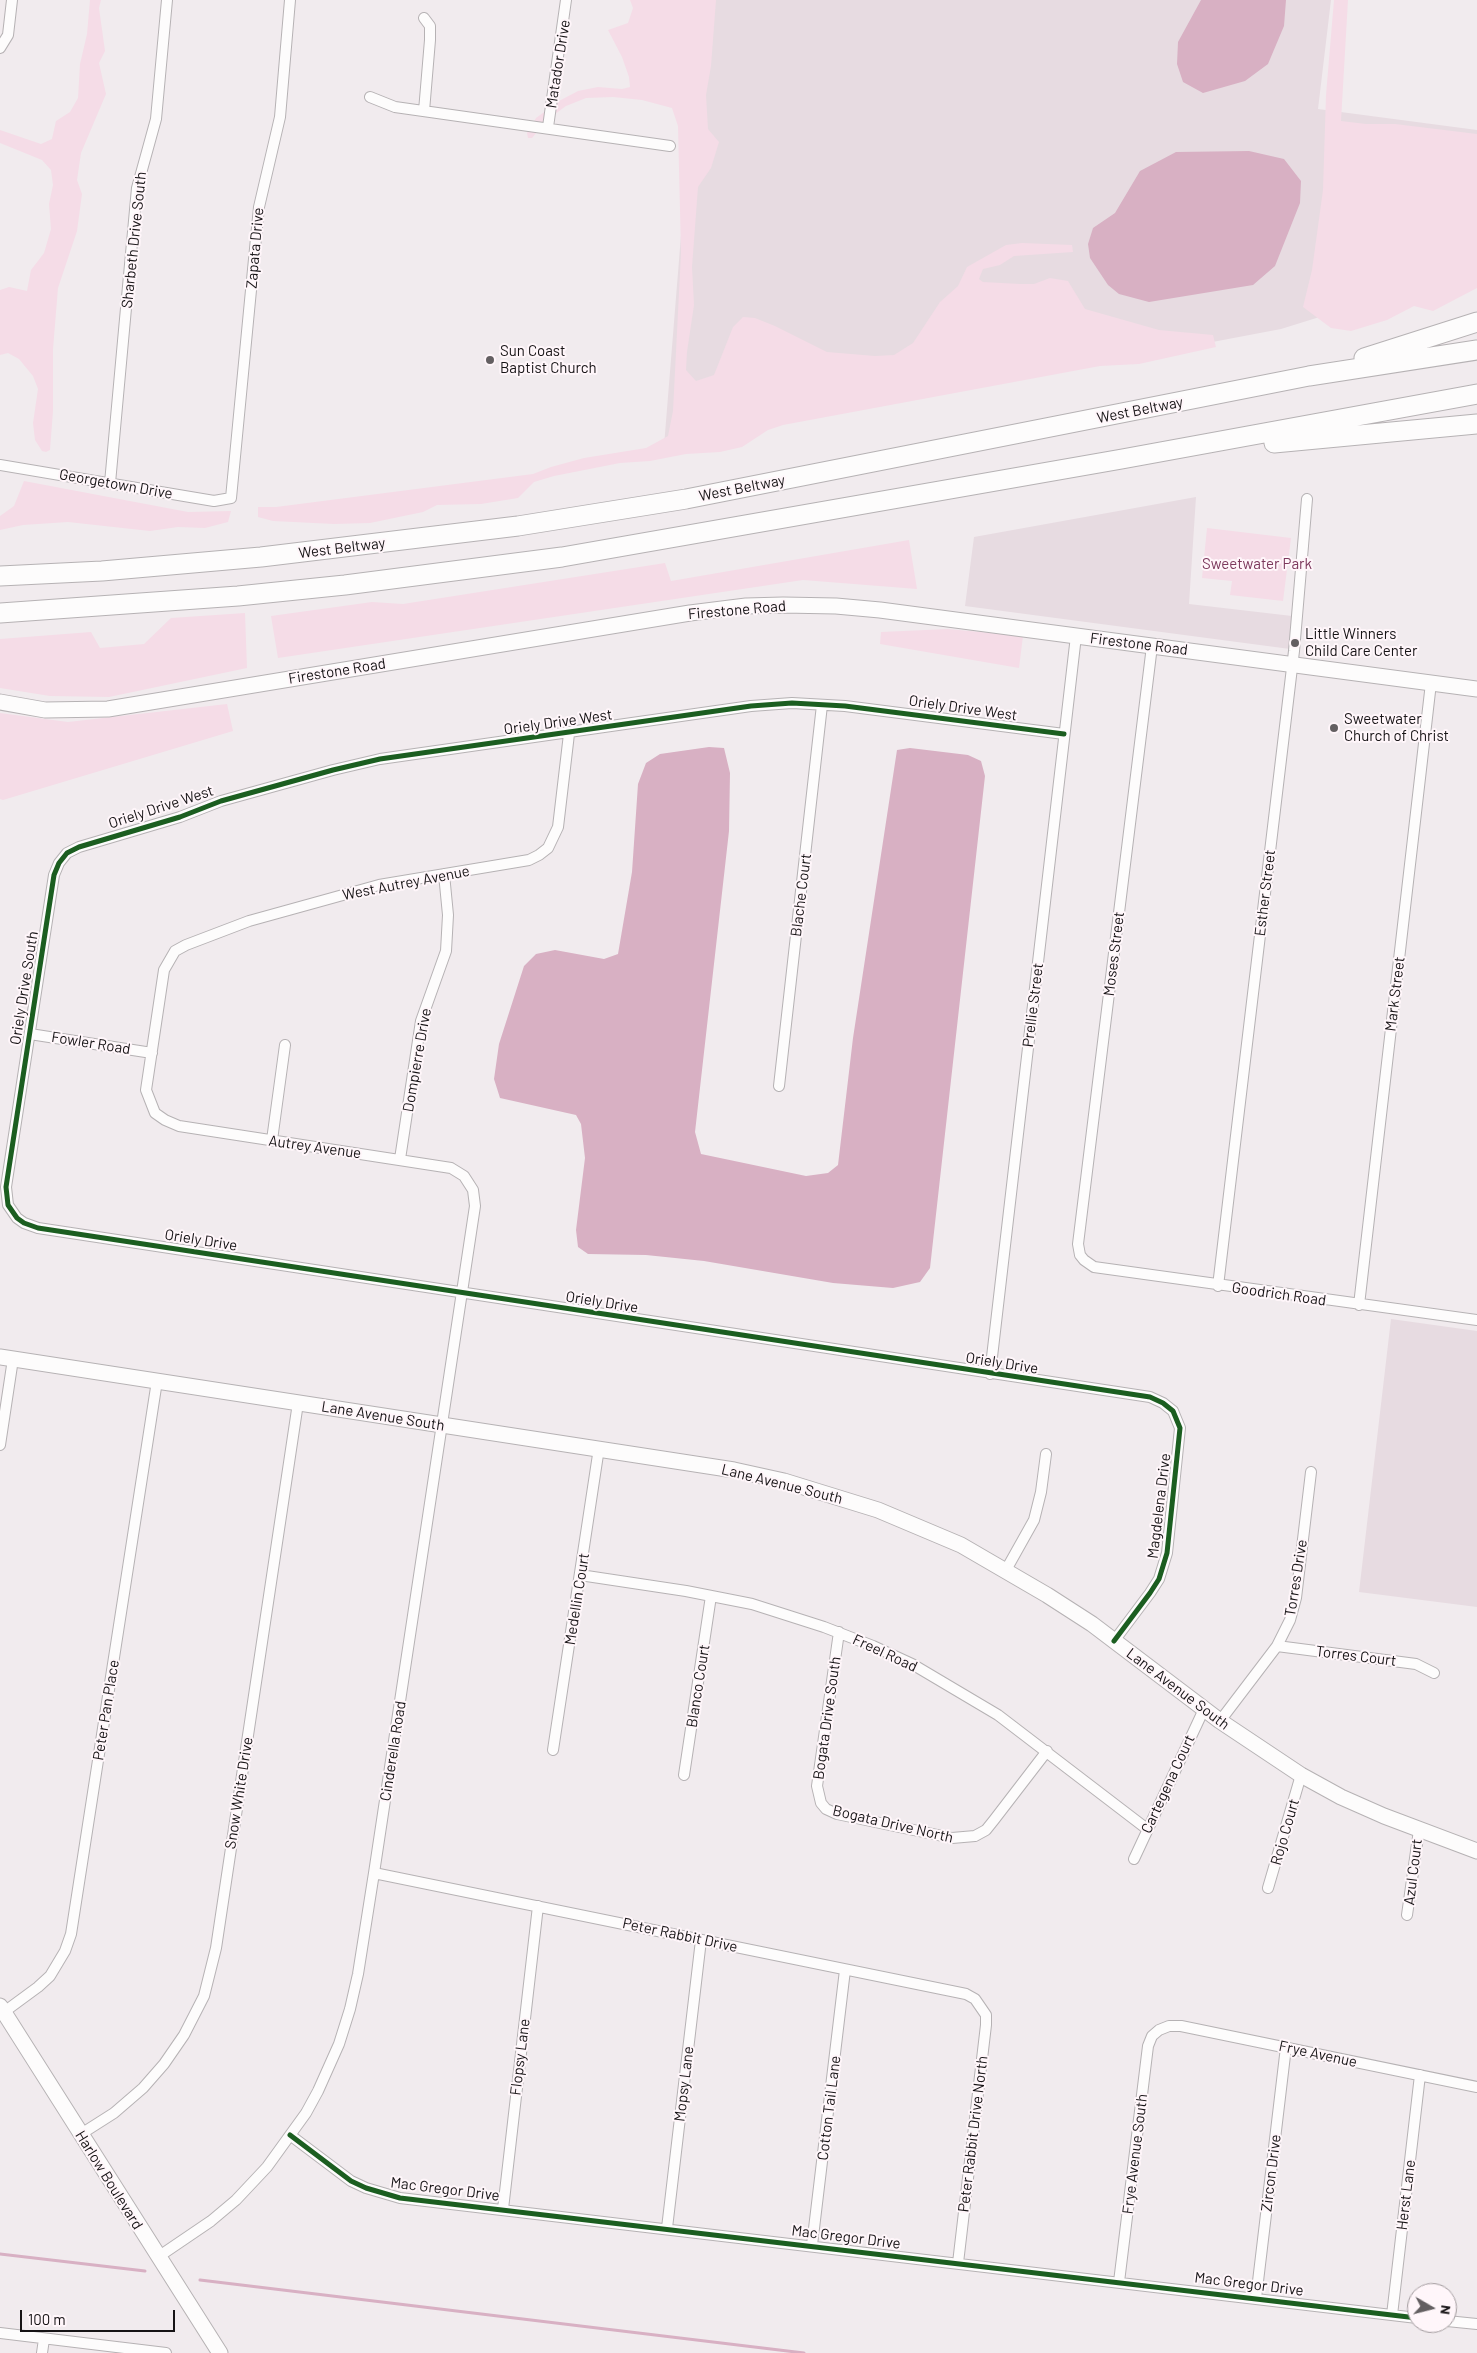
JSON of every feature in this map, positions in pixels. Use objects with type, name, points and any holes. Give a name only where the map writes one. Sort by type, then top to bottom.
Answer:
[{"type":"highway","points":[[1309,376],[1477,322]]},
{"type":"highway","name":"West Beltway","points":[[0,576],[102,571],[261,557],[527,524],[686,499],[1309,376],[1477,350]]},
{"type":"highway","points":[[0,613],[248,595],[503,565],[766,522],[1477,394]]},
{"type":"highway","points":[[1249,436],[1271,443],[1477,424]]},
{"type":"street","points":[[3,45],[10,26],[12,0]]},
{"type":"street","name":"Sharbeth Drive South","points":[[110,482],[137,188],[156,118],[167,0]]},
{"type":"street","name":"Zapata Drive","points":[[231,498],[259,207],[280,117],[290,0]]},
{"type":"street","name":"Matador Drive","points":[[548,128],[566,0]]},
{"type":"street","points":[[424,18],[430,26],[430,40],[424,111]]},
{"type":"street","points":[[370,98],[395,107],[670,146]]},
{"type":"street","name":"Georgetown Drive","points":[[0,465],[214,500],[231,498]]},
{"type":"street","name":"Esther Street","points":[[1218,1286],[1292,665],[1307,499]]},
{"type":"street","name":"Firestone Road","points":[[0,702],[46,710],[108,709],[746,606],[836,606],[1477,689]]},
{"type":"street","name":"Prellie Street","points":[[990,1374],[1076,636]]},
{"type":"street","name":"Moses Street","points":[[1084,1260],[1078,1244],[1152,646]]},
{"type":"street","name":"Mark Street","points":[[1359,1306],[1431,683]]},
{"type":"street","name":"Oriely Drive West","points":[[67,853],[80,847],[180,816],[221,801],[380,759],[569,734],[751,706],[822,704],[897,711],[1064,734]]},
{"type":"street","name":"Blache Court","points":[[779,1086],[822,704]]},
{"type":"street","name":"West Autrey Avenue","points":[[152,1053],[164,970],[175,951],[186,945],[249,921],[379,885],[530,860],[548,848],[558,827],[569,734]]},
{"type":"street","name":"Oriely Drive South","points":[[17,1218],[8,1205],[6,1188],[54,875],[59,863],[67,853]]},
{"type":"street","name":"Dompierre Drive","points":[[400,1159],[421,1021],[446,951],[448,915],[444,874]]},
{"type":"street","name":"Fowler Road","points":[[30,1034],[152,1053]]},
{"type":"street","points":[[272,1140],[285,1045]]},
{"type":"street","name":"Autrey Avenue","points":[[152,1053],[146,1090],[155,1113],[165,1120],[180,1126],[400,1159],[451,1168],[464,1176]]},
{"type":"street","name":"Cinderella Road","points":[[158,2257],[211,2221],[236,2200],[267,2166],[290,2135],[318,2091],[339,2044],[358,1974],[475,1206],[473,1190],[464,1176]]},
{"type":"street","name":"Oriely Drive","points":[[17,1218],[24,1223],[38,1228],[1150,1397],[1163,1403],[1177,1419]]},
{"type":"street","name":"Goodrich Road","points":[[1084,1260],[1094,1266],[1218,1286],[1477,1320]]},
{"type":"street","points":[[0,1445],[7,1358]]},
{"type":"street","name":"Lane Avenue South","points":[[7,1358],[734,1470],[830,1494],[918,1526],[961,1545],[1006,1570],[1114,1640],[1220,1721],[1302,1775],[1341,1796],[1418,1830],[1477,1851]]},
{"type":"street","name":"Peter Pan Place","points":[[2,2009],[38,1987],[50,1976],[62,1957],[71,1934],[157,1381]]},
{"type":"street","name":"Snow White Drive","points":[[81,2134],[114,2113],[143,2088],[164,2064],[195,2016],[208,1981],[216,1948],[298,1403]]},
{"type":"street","name":"Magdelena Drive","points":[[1114,1640],[1150,1593],[1164,1567],[1180,1440],[1177,1419]]},
{"type":"street","name":"Medellin Court","points":[[553,1750],[599,1448]]},
{"type":"street","points":[[1006,1570],[1034,1520],[1041,1492],[1046,1454]]},
{"type":"street","name":"Torres Drive","points":[[1220,1721],[1277,1646],[1294,1609],[1311,1472]]},
{"type":"street","name":"Freel Road","points":[[580,1575],[711,1596],[779,1612],[840,1632],[912,1664],[998,1715],[1147,1829]]},
{"type":"street","name":"Blanco Court","points":[[684,1775],[711,1596]]},
{"type":"street","name":"Bogata Drive South","points":[[821,1804],[817,1786],[840,1632]]},
{"type":"street","name":"Torres Court","points":[[1277,1646],[1416,1664],[1434,1673]]},
{"type":"street","name":"Cartegena Court","points":[[1134,1859],[1204,1709]]},
{"type":"street","name":"Bogata Drive North","points":[[821,1804],[837,1814],[952,1838],[969,1837],[986,1830],[1047,1751]]},
{"type":"street","name":"Rojo Court","points":[[1268,1888],[1302,1775]]},
{"type":"street","name":"Azul Court","points":[[1408,1915],[1418,1830]]},
{"type":"street","name":"Peter Rabbit Drive","points":[[374,1873],[966,1994],[982,2006]]},
{"type":"street","name":"Flopsy Lane","points":[[503,2209],[538,1906]]},
{"type":"street","name":"Mopsy Lane","points":[[667,2228],[701,1940]]},
{"type":"street","name":"Cotton Tail Lane","points":[[812,2245],[845,1970]]},
{"type":"street","name":"Peter Rabbit Drive North","points":[[958,2263],[986,2025],[986,2015],[982,2006]]},
{"type":"street","name":"Harlow Boulevard","points":[[2,2009],[220,2353]]},
{"type":"street","name":"Frye Avenue","points":[[1159,2030],[1169,2026],[1181,2026],[1477,2087]]},
{"type":"street","name":"Frye Avenue South","points":[[1119,2282],[1148,2046],[1152,2036],[1159,2030]]},
{"type":"street","name":"Zircon Drive","points":[[1256,2298],[1286,2048]]},
{"type":"street","name":"Herst Lane","points":[[1392,2315],[1420,2075]]},
{"type":"street","name":"Mac Gregor Drive","points":[[290,2135],[336,2172],[366,2188],[400,2198],[812,2245],[1407,2317]]},
{"type":"street","points":[[1457,2322],[1477,2324]]},
{"type":"street","points":[[0,2333],[166,2353]]},
{"type":"street","points":[[42,2353],[44,2339]]},
{"type":"shaded area","points":[[700,0],[1331,0],[1318,109],[1477,130],[1477,268],[1281,329],[664,446]]},
{"type":"shaded area","points":[[1201,0],[1286,0],[1284,26],[1268,64],[1245,81],[1203,93],[1183,82],[1177,64],[1178,42]]},
{"type":"shaded area","points":[[1249,151],[1284,159],[1301,181],[1300,203],[1275,266],[1253,285],[1149,302],[1119,294],[1108,285],[1090,258],[1088,244],[1093,228],[1115,213],[1140,171],[1176,152]]},
{"type":"shaded area","points":[[1196,497],[1189,604],[1292,616],[1290,649],[965,606],[974,537]]},
{"type":"shaded area","points":[[709,747],[724,748],[730,773],[729,831],[695,1132],[701,1154],[806,1176],[828,1173],[838,1165],[853,1038],[897,750],[910,748],[968,755],[981,761],[985,776],[930,1268],[920,1282],[893,1288],[833,1283],[704,1261],[646,1255],[588,1254],[578,1247],[576,1230],[585,1158],[581,1124],[576,1115],[500,1098],[494,1079],[499,1044],[524,966],[536,954],[555,950],[604,959],[618,954],[632,872],[638,784],[646,763],[660,754]]},
{"type":"shaded area","points":[[1391,1319],[1477,1331],[1477,1607],[1359,1592]]},
{"type":"green space","points":[[90,0],[101,0],[99,8],[105,51],[99,63],[106,94],[81,153],[77,180],[82,194],[77,231],[58,288],[53,349],[53,411],[50,450],[46,452],[42,451],[35,440],[33,423],[38,389],[33,376],[19,359],[8,353],[0,355],[0,290],[9,287],[27,291],[31,270],[44,253],[51,229],[49,204],[53,185],[51,170],[42,160],[0,143],[0,130],[41,144],[52,139],[56,121],[70,112],[78,98],[80,64],[87,34]]},
{"type":"green space","points":[[630,0],[716,0],[711,66],[706,95],[708,129],[719,142],[711,168],[698,187],[692,267],[694,305],[686,370],[696,381],[714,375],[733,327],[743,317],[755,318],[775,326],[827,352],[875,356],[894,355],[913,343],[940,302],[958,286],[967,267],[1006,245],[1022,243],[1072,245],[1073,252],[1014,256],[1000,265],[983,269],[979,279],[983,282],[1020,284],[1034,284],[1050,278],[1068,281],[1085,309],[1159,330],[1213,335],[1216,347],[1139,364],[1100,366],[783,425],[768,430],[742,447],[720,452],[686,454],[650,461],[620,463],[554,476],[534,482],[518,498],[481,504],[437,505],[423,512],[370,523],[334,524],[273,521],[258,517],[258,507],[276,507],[533,474],[584,458],[646,448],[668,436],[673,411],[681,253],[678,126],[672,108],[642,100],[613,97],[586,98],[566,106],[547,120],[532,138],[528,138],[527,133],[536,118],[559,101],[578,91],[598,87],[622,89],[630,87],[629,77],[622,57],[608,30],[628,23],[633,8]]},
{"type":"green space","points":[[1334,0],[1348,0],[1341,121],[1366,124],[1395,124],[1477,134],[1477,288],[1433,311],[1414,306],[1387,320],[1351,331],[1331,328],[1303,307],[1312,270],[1323,190],[1326,95]]},
{"type":"green space","points":[[24,481],[188,512],[231,511],[228,522],[205,528],[178,527],[150,531],[68,522],[23,525],[0,530],[0,516],[14,506]]},
{"type":"green space","name":"Sweetwater Park","points":[[1207,528],[1291,538],[1283,601],[1230,595],[1232,581],[1202,578]]},
{"type":"green space","points":[[909,540],[917,589],[803,580],[278,658],[271,616],[372,602],[403,604],[665,563],[671,581]]},
{"type":"green space","points":[[245,613],[247,668],[109,697],[50,696],[0,688],[0,639],[91,632],[100,648],[144,644],[171,618]]},
{"type":"green space","points":[[948,629],[1023,636],[1019,668],[880,644],[881,632]]},
{"type":"green space","points":[[227,704],[233,731],[3,800],[0,799],[0,713],[68,722]]},
{"type":"waterway","points":[[0,2254],[145,2271]]},
{"type":"waterway","points":[[200,2280],[804,2353]]},
{"type":"cycle path","points":[[1064,734],[845,706],[792,703],[751,706],[380,759],[221,801],[180,817],[79,847],[67,853],[59,863],[54,875],[6,1187],[8,1205],[17,1218],[24,1223],[38,1228],[1150,1397],[1163,1403],[1173,1411],[1180,1428],[1167,1553],[1159,1579],[1114,1641]]},
{"type":"cycle path","points":[[290,2135],[351,2181],[366,2188],[400,2198],[1407,2317]]},
{"type":"place","name":"Sun Coast Baptist Church","points":[[490,360]]},
{"type":"place","name":"Little Winners Child Care Center","points":[[1295,643]]},
{"type":"place","name":"Sweetwater Church of Christ","points":[[1334,728]]}]
